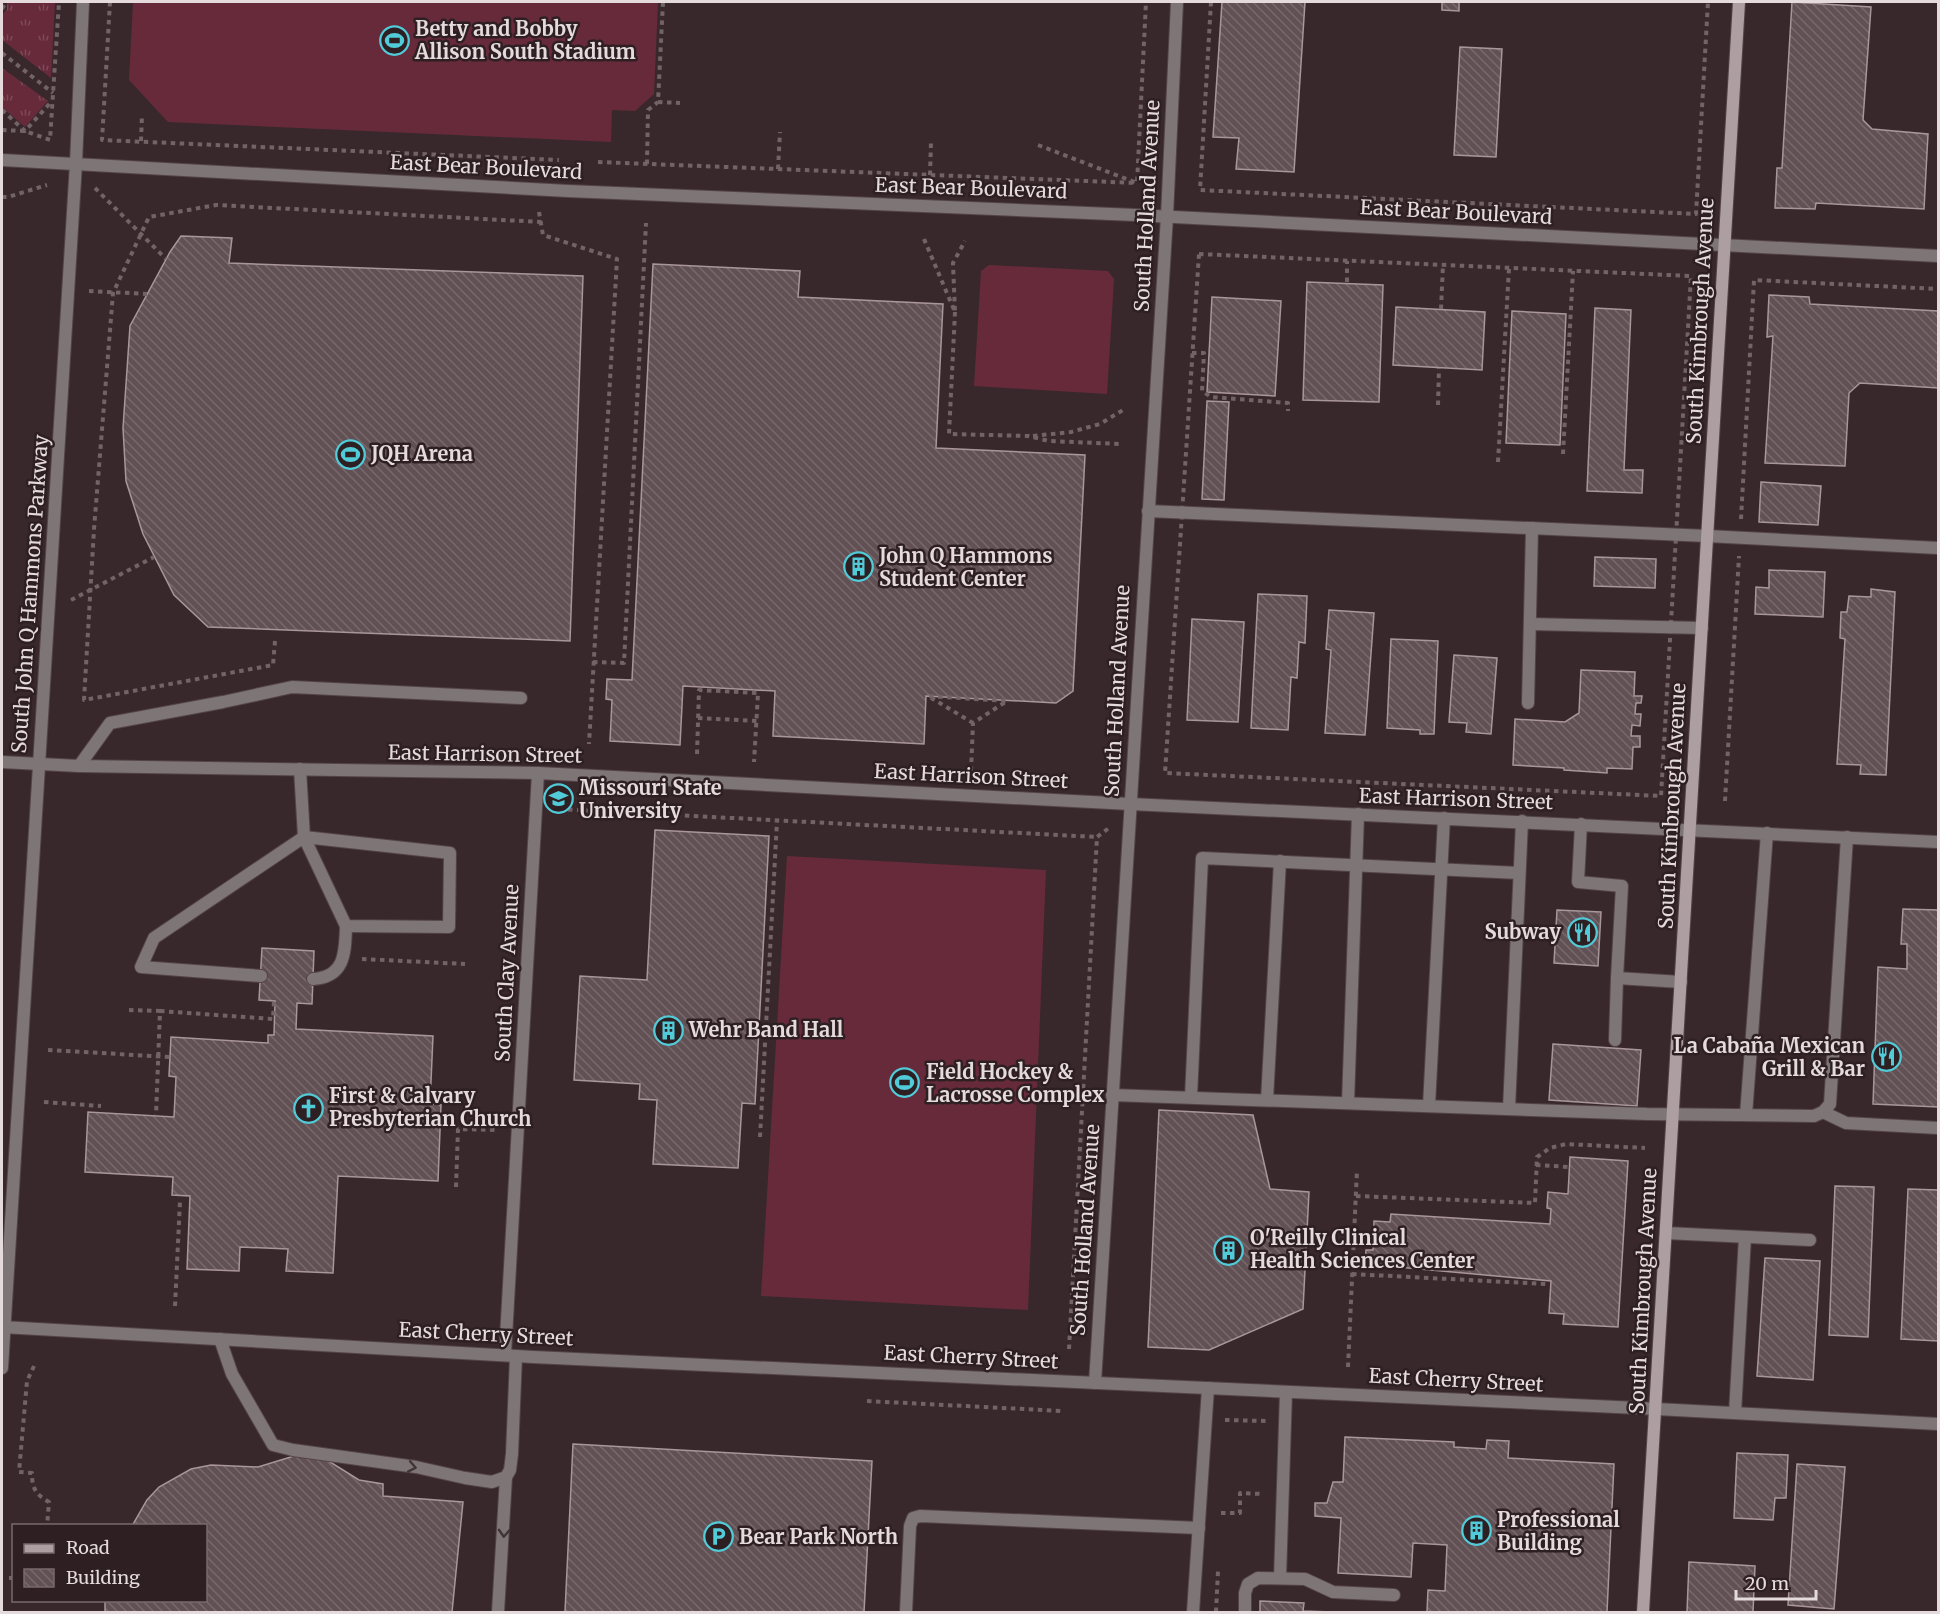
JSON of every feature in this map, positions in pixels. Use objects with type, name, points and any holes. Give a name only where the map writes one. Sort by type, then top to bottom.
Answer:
[{"type":"main road","name":"South Kimbrough Avenue","points":[[1643,1612],[1739,2]]},
{"type":"street","name":"South John Q Hammons Parkway","points":[[2,1368],[76,163],[83,2]]},
{"type":"street","name":"South Holland Avenue","points":[[1095,1383],[1167,216],[1177,2]]},
{"type":"street","name":"East Bear Boulevard","points":[[2,160],[568,191],[1167,216],[1938,256]]},
{"type":"street","points":[[1148,511],[1938,548]]},
{"type":"street","points":[[1528,703],[1532,528]]},
{"type":"street","points":[[1530,624],[1702,628]]},
{"type":"street","points":[[79,766],[110,723],[292,687],[522,698]]},
{"type":"street","name":"East Harrison Street","points":[[2,762],[79,766],[538,773],[1130,804],[1938,842]]},
{"type":"street","points":[[300,769],[304,837],[346,926],[345,956],[339,967],[323,978],[313,979]]},
{"type":"street","name":"South Clay Avenue","points":[[498,1612],[506,1477],[510,1470],[512,1454],[510,1355],[538,773]]},
{"type":"street","points":[[1348,1103],[1358,814]]},
{"type":"street","points":[[1429,1106],[1444,818]]},
{"type":"street","points":[[1509,1110],[1522,821]]},
{"type":"street","points":[[1581,824],[1578,882],[1622,886],[1615,1040]]},
{"type":"street","points":[[1746,1115],[1767,833]]},
{"type":"street","points":[[261,976],[141,967],[154,938],[304,837],[450,853],[449,927],[346,926]]},
{"type":"street","points":[[1113,1095],[1509,1110],[1814,1116],[1823,1112],[1830,1104],[1847,837]]},
{"type":"street","points":[[1191,1097],[1202,858],[1519,873]]},
{"type":"street","points":[[1267,1100],[1280,861]]},
{"type":"street","points":[[1617,978],[1681,982]]},
{"type":"street","points":[[1823,1112],[1846,1123],[1938,1128]]},
{"type":"street","points":[[1666,1233],[1810,1240]]},
{"type":"street","points":[[1735,1413],[1745,1237]]},
{"type":"street","name":"East Cherry Street","points":[[3,1327],[510,1355],[1938,1424]]},
{"type":"street","points":[[220,1340],[232,1374],[273,1445],[492,1482],[506,1477]]},
{"type":"street","points":[[1193,1612],[1208,1388]]},
{"type":"street","points":[[1280,1578],[1286,1392]]},
{"type":"street","points":[[906,1612],[910,1526],[913,1518],[920,1516],[1199,1528]]},
{"type":"street","points":[[1245,1612],[1245,1593],[1248,1584],[1258,1578],[1305,1579],[1333,1592],[1394,1595]]},
{"type":"path","points":[[2,9],[6,2]]},
{"type":"path","points":[[2,130],[25,131],[50,140],[59,2]]},
{"type":"path","points":[[110,2],[102,140],[559,160]]},
{"type":"path","points":[[658,102],[663,2]]},
{"type":"path","points":[[1137,183],[1146,2]]},
{"type":"path","points":[[1211,2],[1200,190],[1696,214],[1708,2]]},
{"type":"path","points":[[2,53],[53,93]]},
{"type":"path","points":[[25,131],[53,100]]},
{"type":"path","points":[[646,164],[648,110],[658,102],[680,103]]},
{"type":"path","points":[[2,110],[25,131]]},
{"type":"path","points":[[141,141],[142,115]]},
{"type":"path","points":[[778,169],[780,132]]},
{"type":"path","points":[[930,175],[932,142]]},
{"type":"path","points":[[1038,145],[1137,183]]},
{"type":"path","points":[[598,162],[1137,183]]},
{"type":"path","points":[[2,197],[47,185]]},
{"type":"path","points":[[95,188],[166,259]]},
{"type":"path","points":[[275,641],[273,665],[84,700],[113,293],[149,217],[216,205],[541,222]]},
{"type":"path","points":[[539,212],[543,235],[617,259],[589,744]]},
{"type":"path","points":[[593,662],[624,663],[646,223]]},
{"type":"path","points":[[924,239],[955,312]]},
{"type":"path","points":[[965,241],[953,262],[955,312],[949,434],[1028,436],[1071,432],[1100,424],[1123,410]]},
{"type":"path","points":[[1199,254],[1443,265],[1691,276],[1661,795],[1164,773],[1199,254]]},
{"type":"path","points":[[1347,261],[1347,282]]},
{"type":"path","points":[[1441,309],[1443,265]]},
{"type":"path","points":[[1498,462],[1509,268]]},
{"type":"path","points":[[1563,454],[1573,271]]},
{"type":"path","points":[[1725,801],[1754,280],[1938,289]]},
{"type":"path","points":[[89,291],[147,294]]},
{"type":"path","points":[[1192,353],[1204,353],[1202,391],[1211,397],[1288,403],[1288,411]]},
{"type":"path","points":[[1438,405],[1439,368]]},
{"type":"path","points":[[1028,436],[1049,441],[1121,444]]},
{"type":"path","points":[[71,600],[154,557]]},
{"type":"path","points":[[697,754],[699,690],[758,693],[754,762]]},
{"type":"path","points":[[928,696],[1007,701],[973,723],[955,712],[928,696]]},
{"type":"path","points":[[699,718],[757,721]]},
{"type":"path","points":[[971,771],[973,723]]},
{"type":"path","points":[[560,809],[1097,837],[1109,828]]},
{"type":"path","points":[[760,1137],[777,821]]},
{"type":"path","points":[[1069,1349],[1097,837]]},
{"type":"path","points":[[362,959],[465,964]]},
{"type":"path","points":[[129,1010],[273,1019],[274,1001]]},
{"type":"path","points":[[156,1115],[160,1011]]},
{"type":"path","points":[[48,1050],[170,1057]]},
{"type":"path","points":[[44,1102],[101,1106]]},
{"type":"path","points":[[456,1187],[458,1129],[497,1130]]},
{"type":"path","points":[[1356,1196],[1535,1203],[1538,1157],[1550,1148],[1566,1144],[1645,1148]]},
{"type":"path","points":[[1536,1165],[1569,1167]]},
{"type":"path","points":[[1348,1367],[1357,1170]]},
{"type":"path","points":[[175,1306],[180,1201]]},
{"type":"path","points":[[1352,1274],[1546,1284]]},
{"type":"path","points":[[34,1366],[27,1381],[20,1472],[32,1473],[32,1486],[39,1496],[49,1502],[46,1524]]},
{"type":"path","points":[[867,1401],[1062,1411]]},
{"type":"path","points":[[1225,1419],[1269,1421]]},
{"type":"path","points":[[1221,1513],[1240,1514],[1240,1493],[1263,1494]]},
{"type":"green space","points":[[7,2],[55,2],[51,78],[2,40],[2,15],[7,9]]},
{"type":"green space","name":"Betty and Bobby Allison South Stadium","points":[[133,2],[658,2],[654,94],[635,111],[612,110],[611,142],[168,122],[129,80]]},
{"type":"green space","points":[[2,68],[48,101],[25,127],[2,107]]},
{"type":"green space","points":[[989,265],[1108,271],[1114,279],[1107,394],[974,386],[981,271]]},
{"type":"green space","name":"Field Hockey & Lacrosse Complex","points":[[787,856],[1046,870],[1028,1310],[761,1296]]},
{"type":"building","points":[[1222,2],[1305,2],[1294,172],[1236,169],[1239,138],[1213,137]]},
{"type":"building","points":[[1442,2],[1459,2],[1459,11],[1442,10]]},
{"type":"building","points":[[1792,2],[1871,7],[1863,120],[1872,129],[1928,134],[1924,209],[1816,203],[1815,209],[1775,208],[1777,168],[1782,168]]},
{"type":"building","points":[[1460,47],[1502,49],[1496,157],[1454,155]]},
{"type":"building","name":"JQH Arena","points":[[181,236],[232,238],[229,263],[583,276],[570,641],[208,627],[174,595],[143,534],[126,481],[123,428],[130,326]]},
{"type":"building","name":"John Q Hammons Student Center","points":[[653,264],[800,271],[798,297],[943,304],[936,448],[1085,455],[1073,691],[1056,703],[926,696],[924,744],[773,736],[775,691],[683,686],[680,745],[610,741],[612,700],[606,699],[607,679],[632,680]]},
{"type":"building","points":[[1307,282],[1383,285],[1379,402],[1303,400]]},
{"type":"building","points":[[1769,295],[1809,297],[1810,304],[1938,311],[1938,388],[1860,383],[1849,393],[1845,466],[1765,463],[1773,336],[1767,337]]},
{"type":"building","points":[[1212,297],[1281,301],[1275,396],[1207,392]]},
{"type":"building","points":[[1396,307],[1485,312],[1482,370],[1393,365]]},
{"type":"building","points":[[1595,308],[1631,310],[1624,470],[1643,470],[1642,493],[1587,491]]},
{"type":"building","points":[[1512,311],[1566,314],[1560,445],[1506,443]]},
{"type":"building","points":[[1207,401],[1229,402],[1224,500],[1202,499]]},
{"type":"building","points":[[1761,482],[1821,486],[1818,525],[1759,522]]},
{"type":"building","points":[[1595,557],[1656,559],[1655,588],[1594,586]]},
{"type":"building","points":[[1769,570],[1825,572],[1823,617],[1755,614],[1756,587],[1769,588]]},
{"type":"building","points":[[1871,589],[1895,592],[1886,775],[1860,774],[1861,765],[1837,764],[1845,639],[1840,638],[1841,612],[1847,612],[1849,596],[1871,597]]},
{"type":"building","points":[[1258,594],[1307,596],[1305,643],[1299,642],[1297,678],[1291,677],[1288,730],[1251,728]]},
{"type":"building","points":[[1329,610],[1374,613],[1365,735],[1325,733],[1331,650],[1326,649]]},
{"type":"building","points":[[1192,619],[1244,622],[1238,722],[1187,720]]},
{"type":"building","points":[[1391,639],[1438,641],[1434,734],[1420,734],[1420,730],[1387,728]]},
{"type":"building","points":[[1454,655],[1497,658],[1491,734],[1466,732],[1467,723],[1449,722]]},
{"type":"building","points":[[1581,670],[1635,672],[1634,696],[1642,696],[1641,703],[1636,703],[1635,714],[1641,714],[1640,726],[1632,725],[1631,736],[1640,736],[1640,747],[1633,747],[1632,769],[1607,768],[1607,773],[1513,765],[1515,719],[1565,722],[1579,713]]},
{"type":"building","name":"Wehr Band Hall","points":[[655,830],[769,836],[755,1104],[742,1103],[738,1168],[653,1164],[657,1100],[639,1099],[640,1084],[574,1080],[580,976],[647,980]]},
{"type":"building","points":[[1903,909],[1938,910],[1938,1107],[1873,1104],[1878,967],[1907,969],[1907,944],[1901,944]]},
{"type":"building","points":[[1557,910],[1601,912],[1598,966],[1554,963]]},
{"type":"building","name":"First & Calvary Presbyterian Church","points":[[262,948],[314,951],[312,1004],[297,1003],[296,1029],[433,1036],[430,1104],[441,1105],[438,1181],[338,1176],[333,1273],[286,1271],[288,1249],[240,1247],[239,1271],[187,1269],[190,1196],[172,1195],[173,1177],[85,1172],[88,1112],[174,1117],[176,1077],[169,1076],[171,1037],[268,1043],[268,1035],[274,1035],[275,1001],[259,1000]]},
{"type":"building","points":[[1553,1044],[1641,1050],[1637,1106],[1549,1100]]},
{"type":"building","name":"O'Reilly Clinical Health Sciences Center","points":[[1159,1110],[1253,1115],[1270,1189],[1309,1192],[1303,1309],[1209,1350],[1148,1347]]},
{"type":"building","points":[[1570,1157],[1628,1161],[1618,1327],[1563,1324],[1564,1314],[1549,1313],[1551,1281],[1365,1264],[1366,1250],[1373,1250],[1374,1221],[1390,1222],[1391,1214],[1550,1224],[1551,1209],[1547,1208],[1548,1192],[1568,1194]]},
{"type":"building","points":[[1835,1186],[1874,1187],[1868,1337],[1829,1335]]},
{"type":"building","points":[[1908,1189],[1938,1190],[1938,1341],[1901,1339]]},
{"type":"building","points":[[1765,1258],[1820,1261],[1813,1380],[1757,1376]]},
{"type":"building","name":"Professional Building","points":[[1345,1437],[1454,1442],[1454,1447],[1486,1449],[1487,1440],[1509,1441],[1508,1458],[1614,1464],[1607,1612],[1427,1612],[1428,1590],[1445,1591],[1447,1545],[1413,1543],[1411,1577],[1338,1573],[1341,1518],[1315,1516],[1315,1503],[1327,1503],[1333,1482],[1343,1482]]},
{"type":"building","name":"Bear Park North","points":[[573,1444],[872,1461],[864,1612],[565,1612]]},
{"type":"building","points":[[1737,1453],[1788,1455],[1786,1498],[1775,1498],[1773,1520],[1734,1518]]},
{"type":"building","points":[[294,1456],[327,1460],[359,1480],[383,1484],[383,1496],[463,1502],[452,1612],[105,1612],[105,1602],[207,1602],[207,1524],[133,1524],[147,1500],[159,1487],[191,1469],[211,1465],[258,1467]]},
{"type":"building","points":[[1797,1464],[1845,1467],[1834,1609],[1788,1605]]},
{"type":"building","points":[[1689,1562],[1755,1566],[1753,1612],[1687,1612]]},
{"type":"building","points":[[1260,1601],[1304,1603],[1303,1611],[1332,1612],[1260,1612]]},
{"type":"place","name":"Betty and Bobby Allison South Stadium","points":[[394,41]]},
{"type":"place","name":"JQH Arena","points":[[350,454]]},
{"type":"place","name":"John Q Hammons Student Center","points":[[858,567]]},
{"type":"place","name":"Missouri State University","points":[[558,799]]},
{"type":"place","name":"Subway","points":[[1582,932]]},
{"type":"place","name":"Wehr Band Hall","points":[[668,1030]]},
{"type":"place","name":"La Cabaña Mexican Grill & Bar","points":[[1886,1057]]},
{"type":"place","name":"Field Hockey & Lacrosse Complex","points":[[905,1083]]},
{"type":"place","name":"First & Calvary Presbyterian Church","points":[[308,1108]]},
{"type":"place","name":"O'Reilly Clinical Health Sciences Center","points":[[1229,1250]]},
{"type":"place","name":"Professional Building","points":[[1476,1531]]},
{"type":"place","name":"Bear Park North","points":[[718,1537]]}]
